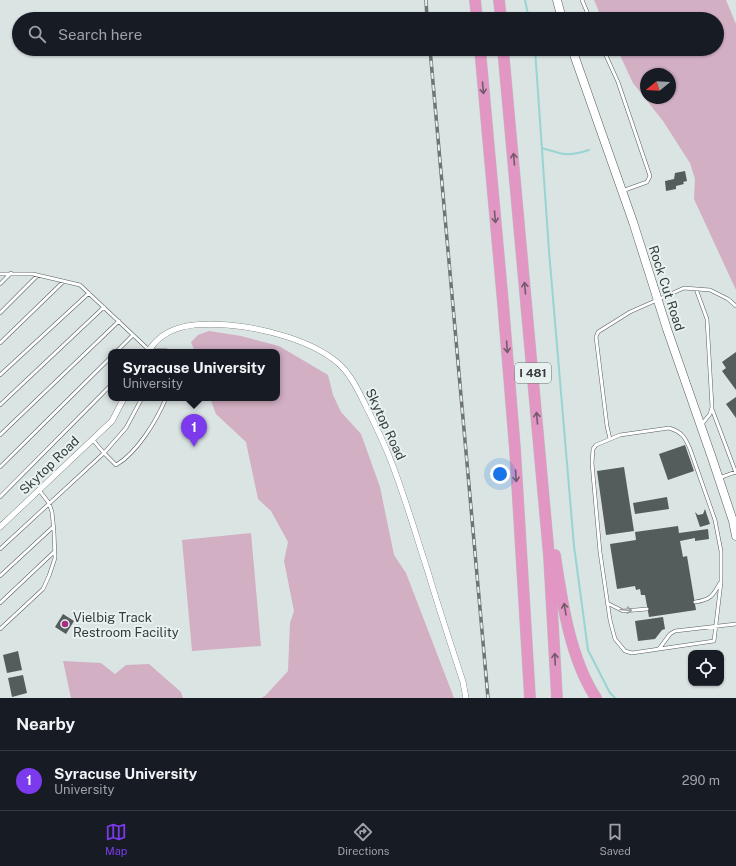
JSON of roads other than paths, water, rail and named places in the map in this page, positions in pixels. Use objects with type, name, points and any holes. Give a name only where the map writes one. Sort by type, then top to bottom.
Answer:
[{"type":"highway","points":[[475,0],[476,12]]},
{"type":"highway","points":[[499,0],[500,12]]},
{"type":"highway","name":"I 481","points":[[481,56],[515,449],[530,698]]},
{"type":"highway","name":"I 481","points":[[505,56],[549,556],[557,698]]},
{"type":"highway","points":[[539,440],[555,557],[566,617],[581,670],[596,698]]},
{"type":"street","points":[[557,0],[560,12]]},
{"type":"street","name":"Rock Cut Road","points":[[574,56],[622,191],[719,478],[736,536]]},
{"type":"street","name":"Skytop Road","points":[[149,349],[154,342],[173,330],[196,324],[237,326],[274,333],[298,341],[322,351],[345,370],[360,393],[391,459],[463,682],[466,698]]},
{"type":"street","name":"Skytop Road","points":[[0,527],[112,421],[122,401]]},
{"type":"lane","points":[[582,0],[587,12]]},
{"type":"lane","points":[[606,56],[618,82],[650,176],[646,182],[622,191]]},
{"type":"lane","points":[[0,274],[11,273],[38,275],[80,285],[146,349]]},
{"type":"lane","points":[[0,284],[11,273]]},
{"type":"lane","points":[[0,313],[38,275]]},
{"type":"lane","points":[[0,343],[64,281]]},
{"type":"lane","points":[[610,439],[607,426],[596,337],[598,332],[630,312],[684,288],[710,290],[728,299],[736,306]]},
{"type":"lane","points":[[696,289],[707,319],[712,407],[736,473],[719,478]]},
{"type":"lane","points":[[0,375],[88,293]]},
{"type":"lane","points":[[0,405],[104,307]]},
{"type":"lane","points":[[0,434],[119,322]]},
{"type":"lane","points":[[119,349],[133,335]]},
{"type":"lane","points":[[0,467],[108,360]]},
{"type":"lane","points":[[0,497],[108,388]]},
{"type":"lane","points":[[0,549],[104,453],[126,428],[140,401]]},
{"type":"lane","points":[[92,439],[116,465],[125,459],[146,434],[164,401]]},
{"type":"lane","points":[[701,425],[710,414],[712,407]]},
{"type":"lane","points":[[669,428],[678,431],[685,438],[715,520],[721,551],[721,582],[714,641],[632,653],[625,650],[615,639],[607,603],[600,552],[592,463],[593,449],[596,445],[620,435],[669,428]]},
{"type":"lane","points":[[0,629],[43,589],[55,558],[54,526],[49,503],[38,490]]},
{"type":"lane","points":[[0,576],[54,526]]},
{"type":"lane","points":[[0,603],[54,552]]},
{"type":"lane","points":[[695,602],[700,602],[713,595],[721,582]]},
{"type":"lane","points":[[607,603],[622,611],[647,609]]},
{"type":"lane","points":[[659,649],[670,634],[675,632],[736,624]]},
{"type":"waterway","points":[[525,0],[528,12]]},
{"type":"waterway","points":[[535,56],[549,251],[574,546],[588,650],[610,693],[615,698]]},
{"type":"waterway","points":[[542,148],[566,154],[575,154],[589,150]]},
{"type":"railway","points":[[426,0],[427,12]]},
{"type":"railway","points":[[431,56],[488,698]]},
{"type":"place","name":"Syracuse University","points":[[194,447]]},
{"type":"place","name":"Vielbig Track Restroom Facility","points":[[65,624]]}]
